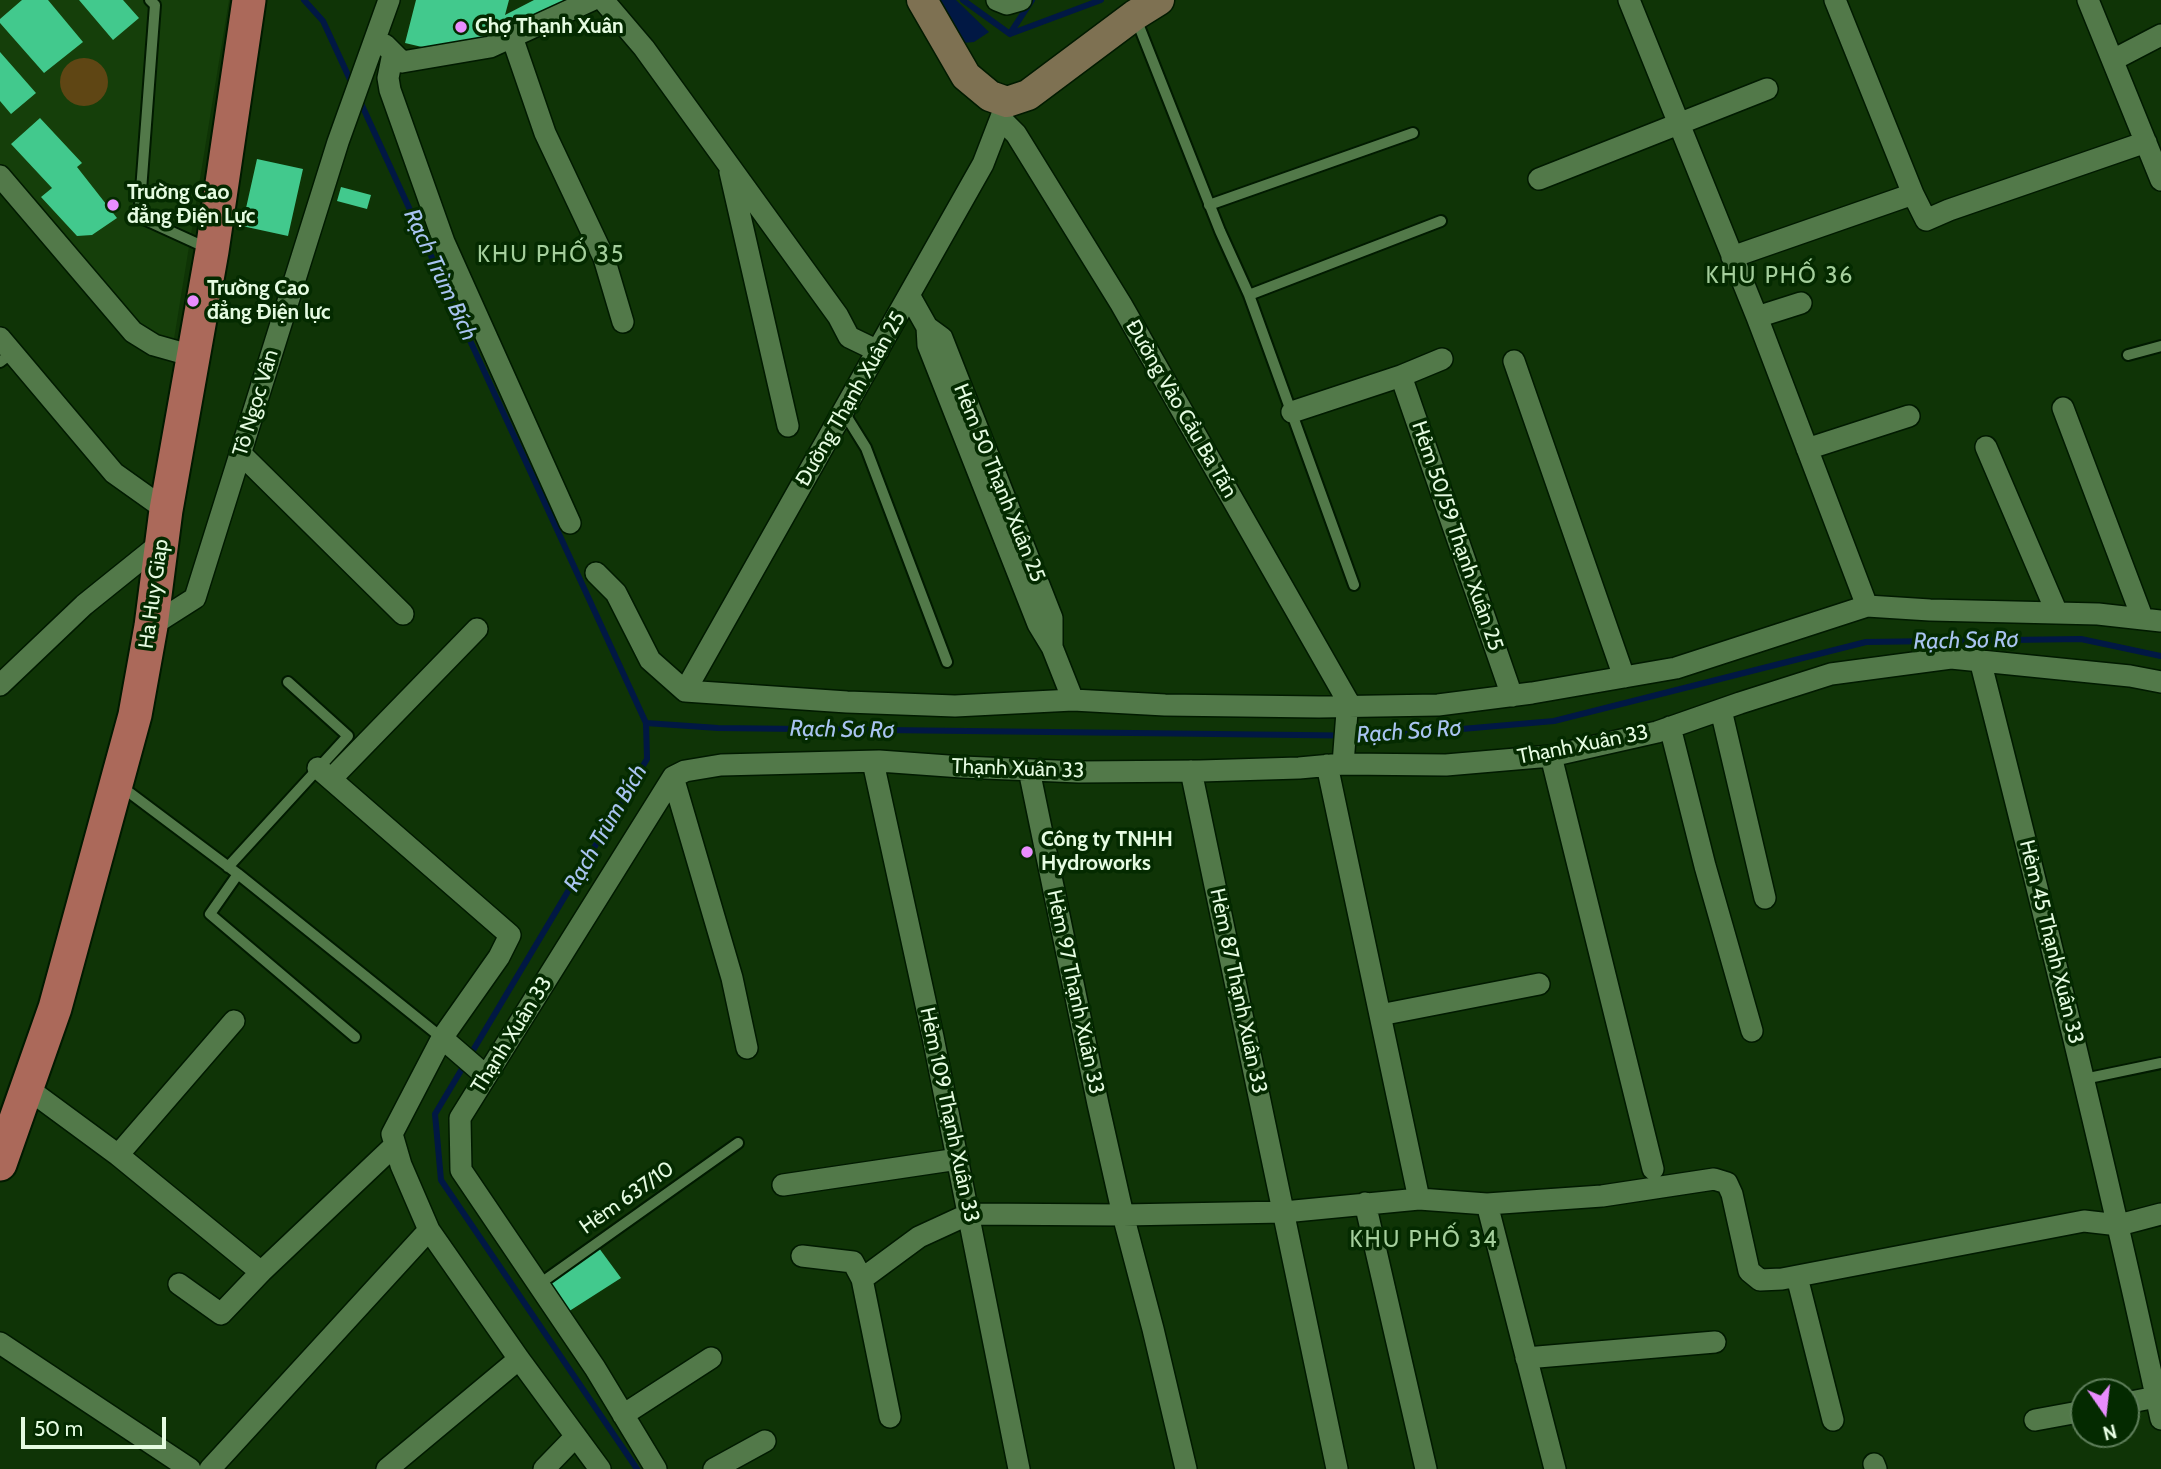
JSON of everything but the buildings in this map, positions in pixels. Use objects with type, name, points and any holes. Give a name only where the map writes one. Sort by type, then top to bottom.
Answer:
[{"type":"main road","name":"Ha Huy Giap","points":[[1,1156],[55,1008],[135,715],[151,625],[166,510],[212,251],[248,4]]},
{"type":"street","name":"Tô Ngọc Vân","points":[[151,625],[195,598],[338,142],[389,0]]},
{"type":"street","points":[[373,45],[393,53],[402,62],[490,47],[592,0]]},
{"type":"street","points":[[603,0],[645,48],[838,316],[849,337],[878,351]]},
{"type":"street","points":[[922,0],[965,76],[1004,111],[1147,7]]},
{"type":"street","points":[[997,0],[1007,4],[1021,0]]},
{"type":"street","points":[[1629,0],[1757,317],[1867,606]]},
{"type":"street","points":[[1835,0],[1926,220],[2146,142]]},
{"type":"street","points":[[2088,0],[2161,178]]},
{"type":"street","points":[[2113,60],[2161,35]]},
{"type":"street","points":[[512,37],[545,133],[604,258],[624,321]]},
{"type":"street","points":[[393,53],[388,78],[390,90],[444,242],[570,523]]},
{"type":"street","points":[[1539,179],[1766,89]]},
{"type":"street","name":"Đường Thạnh Xuân 25","points":[[685,691],[983,164],[1004,111]]},
{"type":"street","name":"Đường Vào Cầu Ba Tấn","points":[[1004,111],[1121,304],[1350,705]]},
{"type":"street","points":[[728,163],[788,426]]},
{"type":"street","points":[[0,176],[132,332],[154,345],[193,356]]},
{"type":"street","points":[[1732,257],[1913,194]]},
{"type":"street","name":"Hẻm 50 Thạnh Xuân 25","points":[[909,295],[928,327],[928,345],[1038,624],[1052,647],[1073,700]]},
{"type":"street","points":[[1757,317],[1801,303]]},
{"type":"street","points":[[4,351],[114,473],[166,510]]},
{"type":"street","points":[[1292,412],[1401,376],[1442,359]]},
{"type":"street","points":[[1514,361],[1624,677]]},
{"type":"street","name":"Hẻm 50/59 Thạnh Xuân 25","points":[[1401,376],[1512,696]]},
{"type":"street","points":[[596,573],[616,593],[650,660],[685,691],[955,706],[1073,700],[1165,705],[1438,705],[1512,696],[1676,668],[1867,606],[2151,619],[2063,408]]},
{"type":"street","points":[[1807,449],[1909,416]]},
{"type":"street","points":[[1986,447],[2057,613]]},
{"type":"street","points":[[240,453],[403,614]]},
{"type":"street","points":[[0,685],[84,605],[161,543]]},
{"type":"street","points":[[477,629],[325,774],[510,935],[499,957],[442,1038],[392,1134],[401,1165],[429,1230],[600,1469]]},
{"type":"street","name":"Thạnh Xuân 33","points":[[656,1469],[594,1368],[461,1170],[460,1118],[673,777],[685,771],[721,765],[873,762],[1079,772],[1191,771],[1299,768],[1335,764],[1446,765],[1550,756],[1670,727],[1831,674],[1951,657],[2130,676],[2161,682]]},
{"type":"street","name":"Hẻm 45 Thạnh Xuân 33","points":[[1980,660],[2119,1225],[2161,1419]]},
{"type":"street","points":[[1350,705],[1343,750],[1335,764],[1380,1015],[1419,1199]]},
{"type":"street","points":[[1721,710],[1765,898]]},
{"type":"street","points":[[1670,727],[1704,866],[1752,1031]]},
{"type":"street","points":[[1550,756],[1653,1169]]},
{"type":"street","name":"Hẻm 109 Thạnh Xuân 33","points":[[873,762],[958,1160],[1019,1469]]},
{"type":"street","name":"Hẻm 97 Thạnh Xuân 33","points":[[1029,770],[1123,1215],[1186,1469]]},
{"type":"street","name":"Hẻm 87 Thạnh Xuân 33","points":[[1191,771],[1337,1469]]},
{"type":"street","points":[[673,777],[732,978],[747,1048]]},
{"type":"street","points":[[1380,1015],[1539,984]]},
{"type":"street","points":[[118,1155],[234,1021]]},
{"type":"street","points":[[442,1038],[486,1076]]},
{"type":"street","points":[[27,1088],[118,1155],[261,1272]]},
{"type":"street","points":[[179,1284],[221,1314],[261,1272],[395,1145]]},
{"type":"street","points":[[783,1185],[958,1160]]},
{"type":"street","points":[[862,1279],[919,1237],[969,1214],[1284,1212],[1419,1199],[1487,1203],[1602,1196],[1714,1179],[1727,1183],[1732,1194],[1749,1271],[1760,1280],[1797,1277],[2084,1221],[2119,1225],[2161,1214]]},
{"type":"street","points":[[1365,1203],[1426,1469]]},
{"type":"street","points":[[1487,1203],[1555,1469]]},
{"type":"street","points":[[210,1469],[429,1230]]},
{"type":"street","points":[[802,1256],[853,1262],[862,1279],[890,1417]]},
{"type":"street","points":[[1797,1277],[1833,1420]]},
{"type":"street","points":[[1526,1358],[1715,1342]]},
{"type":"street","points":[[0,1343],[190,1469]]},
{"type":"street","points":[[623,1415],[711,1358]]},
{"type":"street","points":[[387,1469],[519,1359]]},
{"type":"street","points":[[2140,1400],[2156,1397]]},
{"type":"street","points":[[2035,1420],[2070,1414]]},
{"type":"street","points":[[544,1469],[576,1436]]},
{"type":"street","points":[[714,1469],[765,1441]]},
{"type":"lane","points":[[150,0],[155,5],[139,217],[212,251]]},
{"type":"lane","points":[[1147,7],[1209,205],[1249,295],[1354,585]]},
{"type":"lane","points":[[1209,205],[1413,133]]},
{"type":"lane","points":[[1249,295],[1441,221]]},
{"type":"lane","points":[[2128,355],[2161,346]]},
{"type":"lane","points":[[844,411],[866,448],[947,662]]},
{"type":"lane","points":[[288,682],[348,736],[325,774],[233,871],[210,914],[355,1037]]},
{"type":"lane","points":[[116,783],[233,871],[442,1038]]},
{"type":"lane","points":[[2084,1079],[2161,1063]]},
{"type":"lane","name":"Hẻm 637/10","points":[[538,1285],[738,1143]]},
{"type":"shaded area","name":"Trường Cao đẳng Điện Lực","points":[[0,0],[229,0],[174,339],[145,339],[0,169]]},
{"type":"shaded area","points":[[84,58],[101,65],[108,82],[101,99],[84,106],[67,99],[60,82],[67,65]]},
{"type":"water","points":[[926,0],[956,0],[989,32],[974,42],[963,43]]},
{"type":"waterway","name":"Rạch Trùm Bích","points":[[304,0],[323,21],[353,86]]},
{"type":"waterway","points":[[963,0],[1010,34]]},
{"type":"waterway","points":[[1011,32],[1032,0]]},
{"type":"waterway","points":[[1010,34],[1101,0]]},
{"type":"waterway","name":"Rạch Trùm Bích","points":[[359,99],[646,723],[647,759],[435,1114],[441,1180],[637,1469]]},
{"type":"waterway","name":"Rạch Sơ Rơ","points":[[646,723],[718,728],[1381,736],[1554,721],[1866,642],[2081,639],[2161,656]]},
{"type":"place","name":"Chợ Thạnh Xuân","points":[[461,27]]},
{"type":"place","name":"Trường Cao đẳng Điện Lực","points":[[113,205]]},
{"type":"place","name":"Trường Cao đẳng Điện lực","points":[[193,301]]},
{"type":"place","name":"Công ty TNHH Hydroworks","points":[[1027,852]]},
{"type":"district","name":"KHU PHỐ 35","points":[[551,255]]},
{"type":"district","name":"KHU PHỐ 36","points":[[1780,276]]},
{"type":"district","name":"KHU PHỐ 34","points":[[1424,1240]]}]
